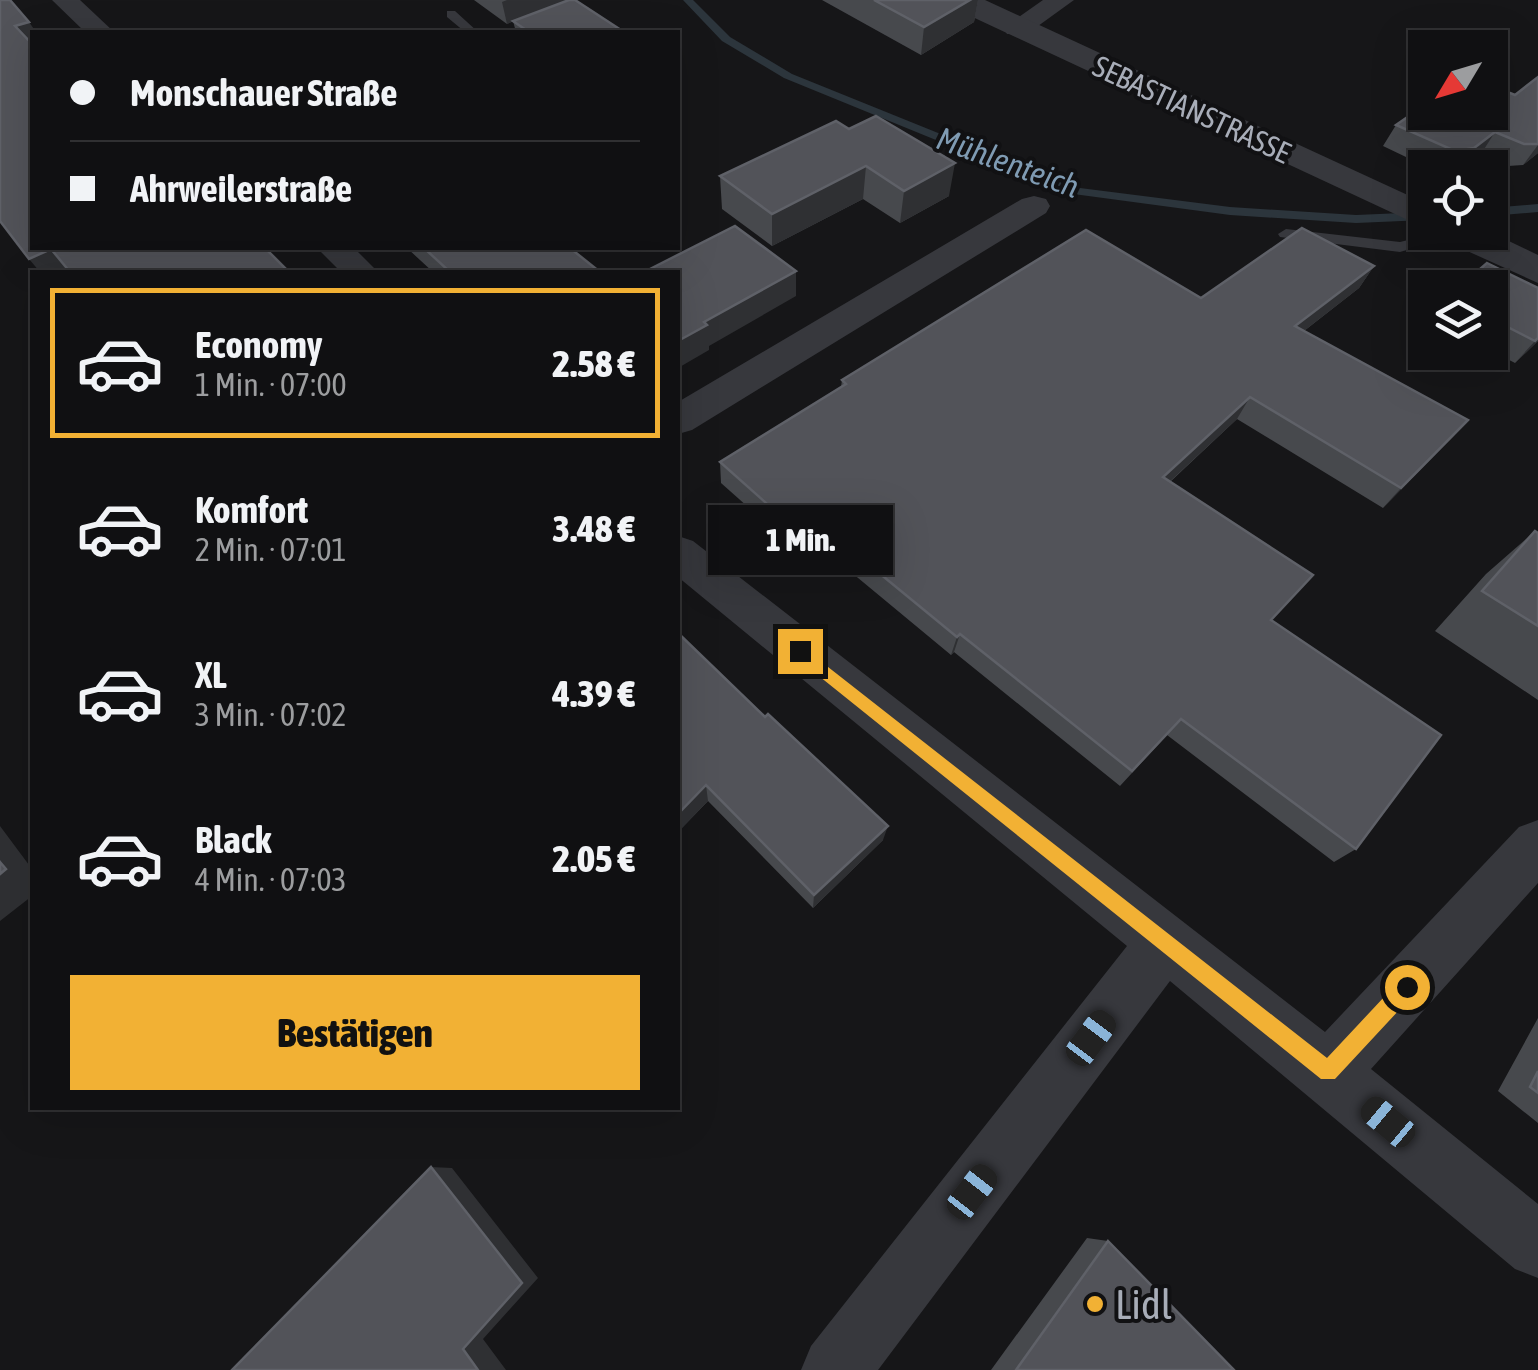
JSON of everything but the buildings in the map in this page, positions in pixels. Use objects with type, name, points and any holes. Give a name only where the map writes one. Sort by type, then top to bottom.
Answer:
[{"type":"street","points":[[65,0],[98,30]]},
{"type":"street","name":"SEBASTIANSTRASSE","points":[[960,0],[1408,210]]},
{"type":"street","points":[[1017,28],[1061,0]]},
{"type":"street","points":[[680,419],[1034,206]]},
{"type":"street","points":[[336,250],[359,270]]},
{"type":"street","points":[[1495,250],[1538,270]]},
{"type":"street","points":[[680,555],[1328,1072],[1538,1246]]},
{"type":"street","points":[[1328,1072],[1538,845]]},
{"type":"street","points":[[834,1370],[1164,944]]},
{"type":"lane","points":[[451,14],[470,30]]},
{"type":"lane","points":[[1286,234],[1408,245]]},
{"type":"waterway","name":"Mühlenteich","points":[[688,0],[726,39],[788,76],[1070,190],[1230,211],[1356,219],[1408,217]]},
{"type":"waterway","name":"Mühlenteich","points":[[1508,210],[1538,208]]},
{"type":"place","name":"Lidl","points":[[1095,1304]]},
{"type":"route","points":[[800,651],[1328,1072],[1407,987]]}]
